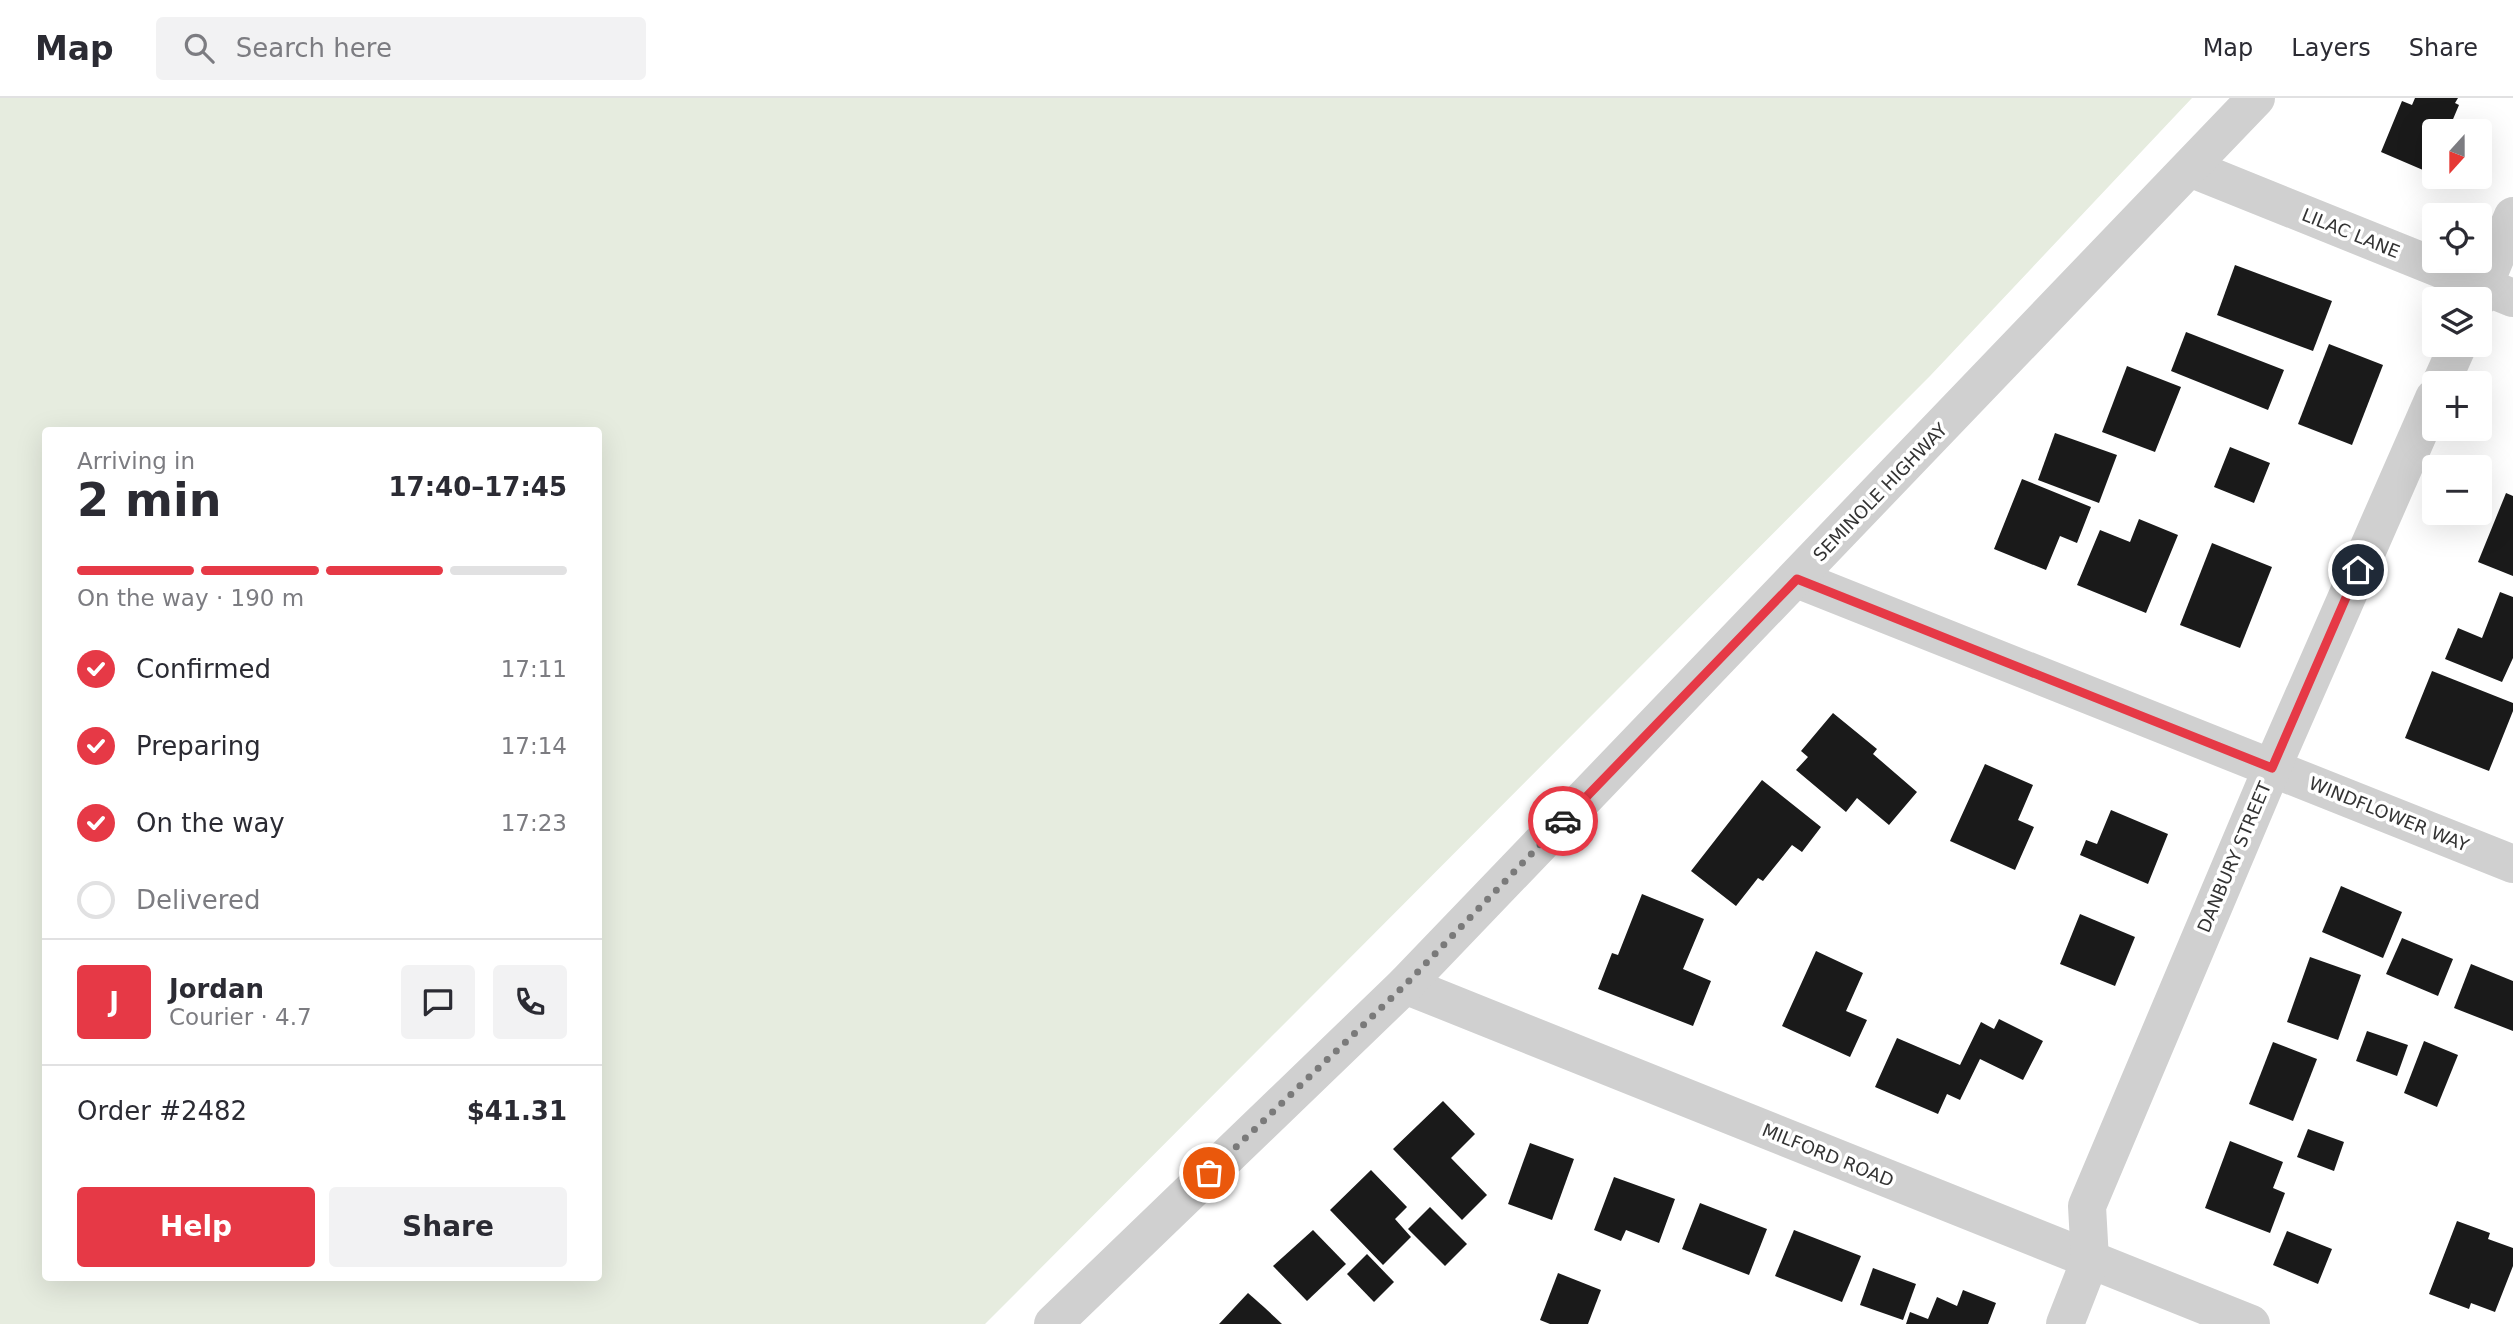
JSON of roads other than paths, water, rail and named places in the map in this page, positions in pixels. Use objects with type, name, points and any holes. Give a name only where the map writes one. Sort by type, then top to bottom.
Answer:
[{"type":"street","name":"SEMINOLE HIGHWAY","points":[[1053,1324],[1405,985],[2256,98]]},
{"type":"street","name":"LILAC LANE","points":[[2190,168],[2474,287]]},
{"type":"street","points":[[2492,290],[2513,216]]},
{"type":"street","name":"DANBURY STREET","points":[[2065,1324],[2090,1260],[2087,1206],[2272,768],[2422,425]]},
{"type":"street","name":"WINDFLOWER WAY","points":[[1797,579],[2513,864]]},
{"type":"street","name":"MILFORD ROAD","points":[[1405,985],[2251,1324]]}]
